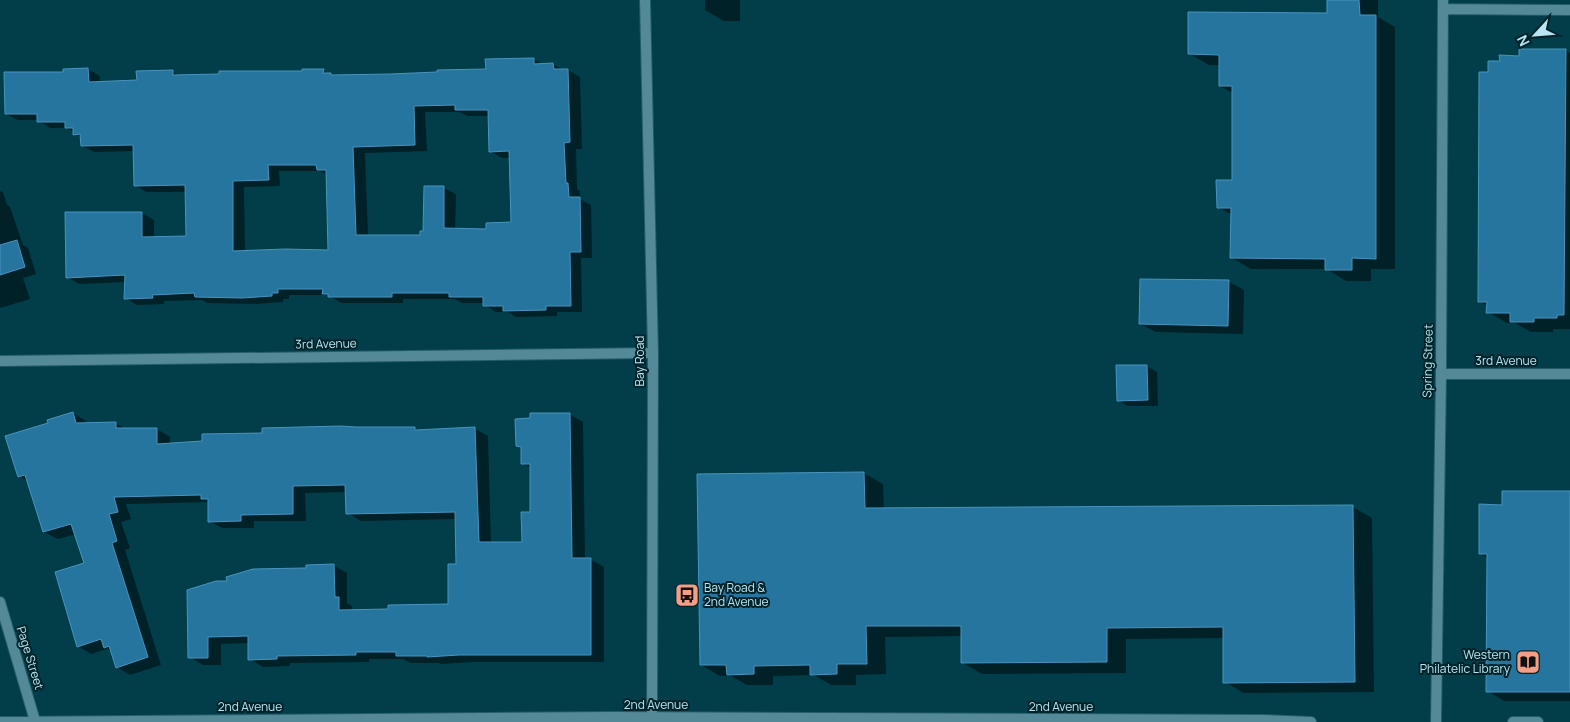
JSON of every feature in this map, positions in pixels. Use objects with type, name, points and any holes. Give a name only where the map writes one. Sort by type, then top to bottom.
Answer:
[{"type":"street","name":"Bay Road","points":[[645,0],[653,352],[652,720]]},
{"type":"street","points":[[1443,4],[1570,10]]},
{"type":"street","name":"Spring Street","points":[[1436,722],[1441,374],[1443,4]]},
{"type":"street","name":"3rd Avenue","points":[[0,361],[653,352]]},
{"type":"street","name":"3rd Avenue","points":[[1441,374],[1570,374]]},
{"type":"street","name":"Page Street","points":[[0,602],[35,721]]},
{"type":"street","name":"2nd Avenue","points":[[0,722],[1253,720],[1311,722]]},
{"type":"street","points":[[1513,722],[1538,722]]},
{"type":"building","points":[[1327,0],[1359,0],[1360,15],[1376,15],[1376,259],[1352,258],[1352,270],[1325,270],[1325,259],[1230,258],[1231,208],[1217,208],[1216,180],[1232,180],[1232,86],[1219,86],[1219,55],[1188,54],[1188,12],[1327,13]]},
{"type":"building","points":[[1519,49],[1566,49],[1564,315],[1557,315],[1557,318],[1534,318],[1534,322],[1510,322],[1510,313],[1486,313],[1487,302],[1478,302],[1479,72],[1488,72],[1488,61],[1500,61],[1499,55],[1519,56]]},
{"type":"building","points":[[534,58],[534,64],[553,63],[554,69],[568,69],[570,142],[564,143],[566,183],[568,183],[569,197],[580,197],[581,252],[570,252],[571,306],[546,306],[546,310],[503,311],[503,306],[483,306],[483,297],[449,297],[449,293],[392,293],[392,297],[328,297],[328,294],[322,294],[323,289],[278,289],[278,293],[272,293],[272,296],[242,298],[195,297],[194,293],[152,295],[153,298],[124,299],[125,275],[66,278],[65,212],[142,212],[142,237],[186,236],[185,185],[134,186],[133,145],[81,146],[80,134],[73,135],[73,128],[65,128],[65,122],[37,122],[37,114],[5,114],[4,72],[63,72],[63,69],[88,68],[89,82],[137,80],[136,71],[173,70],[173,75],[219,74],[219,71],[302,71],[302,69],[324,69],[323,73],[331,73],[331,75],[390,74],[437,72],[437,70],[486,69],[485,59]],"holes":[[[455,105],[455,110],[488,110],[489,152],[509,151],[511,222],[486,223],[486,229],[444,228],[444,186],[424,186],[423,231],[420,231],[420,235],[356,235],[353,147],[415,145],[414,106]],[[268,165],[316,165],[317,170],[326,170],[328,250],[233,251],[233,181],[269,180]]]},
{"type":"building","points":[[17,240],[25,267],[0,275],[0,245]]},
{"type":"building","points":[[1140,279],[1229,280],[1228,326],[1139,324]]},
{"type":"building","points":[[1116,365],[1147,365],[1148,400],[1117,401]]},
{"type":"building","points":[[73,412],[76,423],[116,422],[116,428],[157,428],[157,444],[202,441],[202,434],[262,433],[262,428],[341,426],[415,427],[415,430],[475,427],[479,542],[522,542],[521,512],[530,512],[530,464],[521,464],[521,447],[516,446],[515,419],[530,418],[530,413],[570,413],[572,558],[591,558],[591,655],[459,655],[427,657],[396,656],[396,652],[356,652],[356,655],[277,656],[277,659],[248,660],[248,636],[208,637],[208,658],[188,658],[187,590],[216,581],[227,581],[226,577],[253,569],[306,568],[306,565],[334,564],[335,597],[339,597],[339,610],[388,609],[388,605],[448,604],[448,564],[456,564],[455,512],[346,514],[345,485],[293,486],[293,514],[241,515],[241,521],[208,522],[208,499],[201,499],[201,495],[114,497],[118,512],[109,514],[117,541],[112,543],[148,657],[116,668],[109,646],[104,648],[101,639],[77,647],[55,572],[84,563],[71,524],[43,532],[25,475],[18,477],[5,436],[48,423],[47,420]]},
{"type":"building","points":[[864,472],[865,508],[1353,505],[1355,682],[1223,683],[1223,627],[1107,628],[1107,662],[961,663],[961,626],[866,626],[867,664],[837,664],[837,674],[810,675],[810,665],[754,666],[754,674],[727,675],[726,665],[700,665],[697,474]]},
{"type":"building","points":[[1502,491],[1570,491],[1570,692],[1486,692],[1487,554],[1479,554],[1479,504],[1502,505]]},
{"type":"place","name":"Bay Road & 2nd Avenue","points":[[687,595]]},
{"type":"place","name":"Western Philatelic Library","points":[[1528,662]]}]
